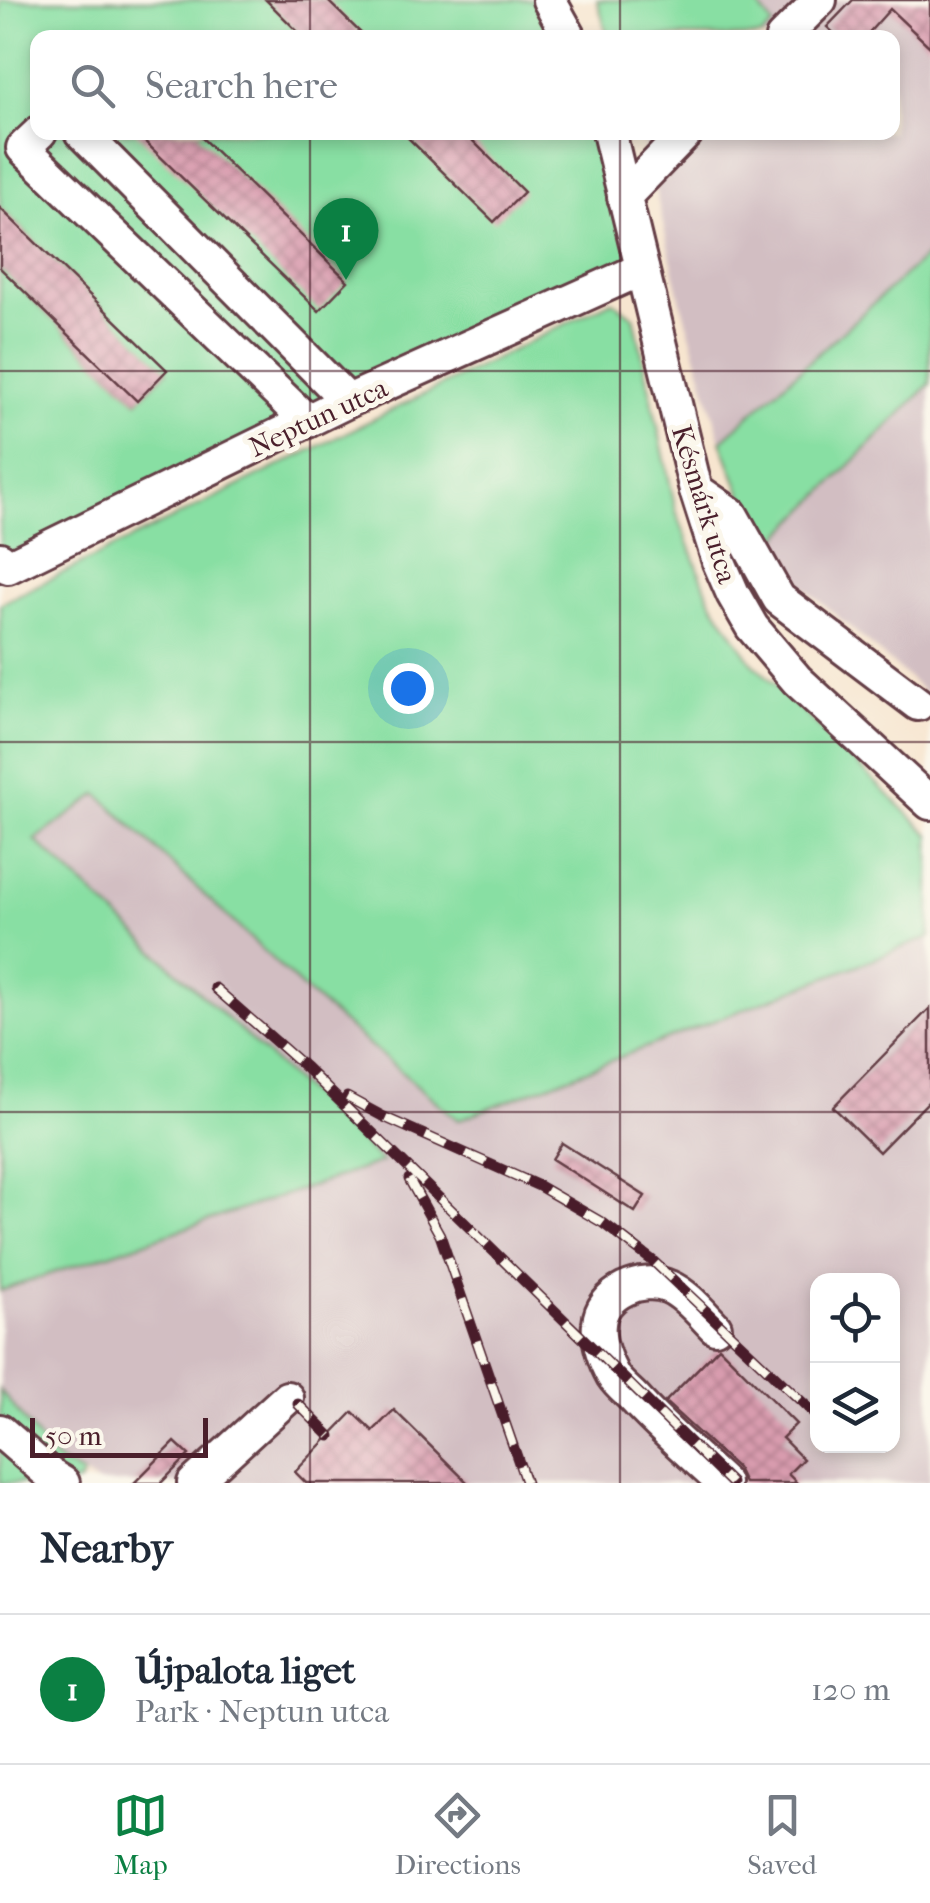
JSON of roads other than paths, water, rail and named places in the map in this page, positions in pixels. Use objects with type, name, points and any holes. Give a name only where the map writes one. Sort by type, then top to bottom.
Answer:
[{"type":"street","points":[[549,0],[566,30]]},
{"type":"street","points":[[571,0],[580,30]]},
{"type":"street","points":[[790,30],[820,0]]},
{"type":"street","points":[[32,140],[23,148],[307,421]]},
{"type":"street","points":[[88,140],[348,401]]},
{"type":"street","name":"Késmárk utca","points":[[610,140],[696,490],[726,579],[752,627],[797,680],[930,804]]},
{"type":"street","points":[[624,197],[679,140]]},
{"type":"street","name":"Neptun utca","points":[[0,560],[8,567],[348,401],[642,269]]},
{"type":"street","points":[[696,490],[731,514],[779,598],[918,704]]},
{"type":"street","points":[[716,1327],[674,1288],[657,1283],[638,1284],[620,1292],[604,1306],[598,1322],[600,1344],[613,1377],[723,1483]]},
{"type":"street","points":[[183,1480],[287,1398]]},
{"type":"street","points":[[0,1431],[63,1483]]},
{"type":"railway","points":[[215,988],[306,1068],[731,1483]]},
{"type":"railway","points":[[347,1097],[539,1186],[603,1223],[653,1261],[810,1409]]},
{"type":"railway","points":[[409,1179],[440,1235],[526,1483]]},
{"type":"railway","points":[[298,1404],[330,1436]]},
{"type":"place","name":"Újpalota liget","points":[[346,280]]}]
